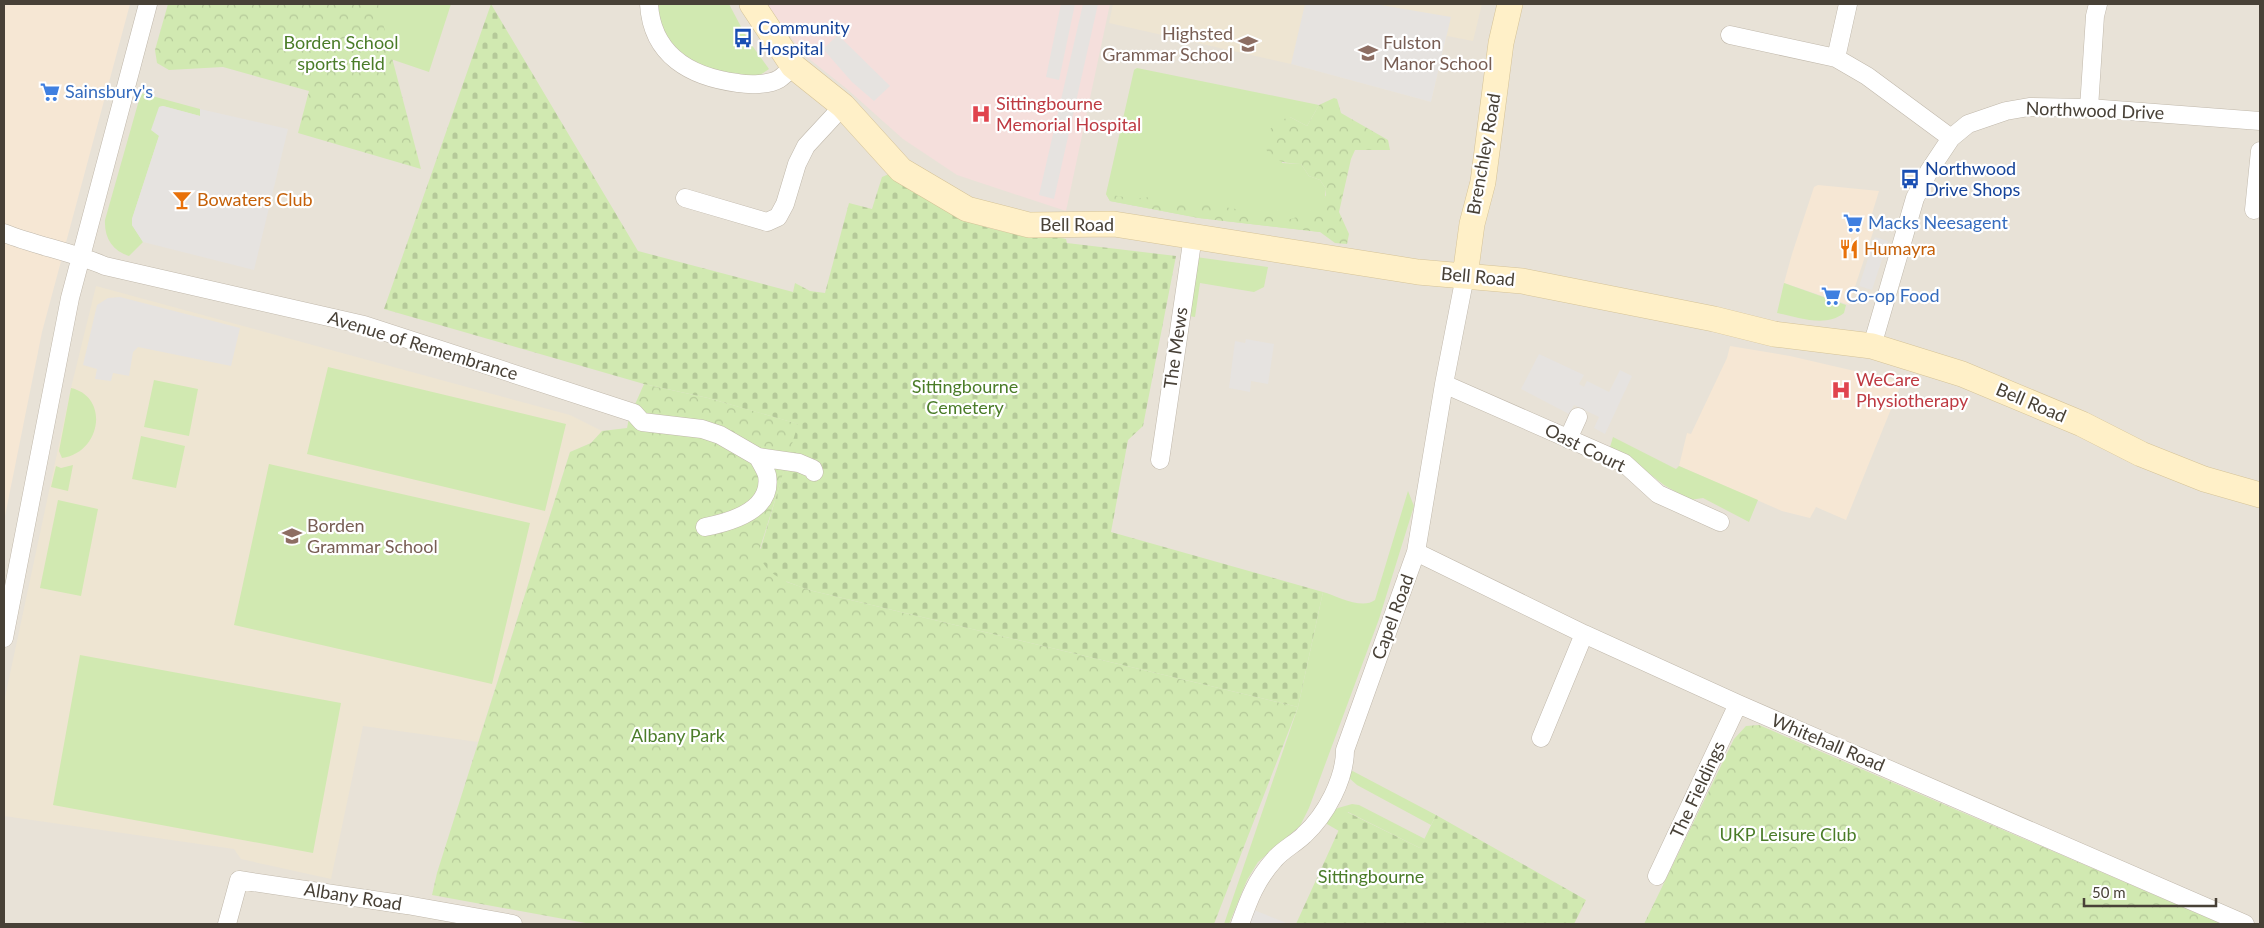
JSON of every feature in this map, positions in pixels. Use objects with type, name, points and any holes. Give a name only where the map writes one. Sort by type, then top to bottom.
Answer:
[{"type":"street","points":[[4,638],[11,565],[70,298],[148,4]]},
{"type":"street","points":[[649,4],[652,24],[658,36],[678,64],[694,72],[727,82],[744,84],[764,83],[779,79],[793,66]]},
{"type":"street","name":"Bell Road","points":[[752,4],[793,66],[843,106],[901,170],[967,208],[1029,225],[1114,224],[1418,272],[1522,280],[1714,319],[1774,334],[1872,346],[1962,374],[2082,424],[2141,454],[2204,479],[2260,495]]},
{"type":"street","name":"Brenchley Road","points":[[1465,276],[1472,224],[1483,182],[1501,42],[1510,4]]},
{"type":"street","points":[[1836,58],[1848,4]]},
{"type":"street","points":[[2089,108],[2095,16],[2098,4]]},
{"type":"street","points":[[1730,35],[1836,58],[1867,76],[1951,138]]},
{"type":"street","points":[[685,198],[767,222],[778,217],[785,204],[801,155],[843,106]]},
{"type":"street","name":"Northwood Drive","points":[[1872,346],[1915,198],[1929,171],[1951,138],[1968,124],[2006,111],[2029,107],[2089,108],[2260,122]]},
{"type":"street","points":[[2251,212],[2260,151]]},
{"type":"street","name":"Avenue of Remembrance","points":[[4,234],[33,245],[81,256],[105,266],[364,325],[634,413],[642,422],[702,429],[720,435],[758,457]]},
{"type":"street","name":"The Mews","points":[[1160,460],[1193,236]]},
{"type":"street","name":"Capel Road","points":[[1240,924],[1254,886],[1275,858],[1305,834],[1325,807],[1342,778],[1346,750],[1416,552],[1444,384],[1465,276]]},
{"type":"street","name":"Oast Court","points":[[1444,384],[1624,463],[1658,494],[1720,522]]},
{"type":"street","points":[[1568,439],[1578,417]]},
{"type":"street","points":[[758,457],[799,463],[813,469],[814,472]]},
{"type":"street","points":[[705,527],[723,524],[748,514],[765,495],[767,475],[758,457]]},
{"type":"street","name":"Whitehall Road","points":[[1416,552],[1584,634],[1738,704],[2245,924]]},
{"type":"street","points":[[1541,738],[1584,634]]},
{"type":"street","name":"The Fieldings","points":[[1657,876],[1738,704]]},
{"type":"street","name":"Albany Road","points":[[227,924],[239,880],[503,923]]},
{"type":"shaded area","points":[[4,4],[2260,4],[2260,924],[4,924]]},
{"type":"shaded area","points":[[4,4],[130,4],[42,332],[4,521]]},
{"type":"shaded area","name":"Sittingbourne Memorial Hospital","points":[[767,4],[1110,4],[1066,211],[957,175],[903,139],[847,89],[803,54]]},
{"type":"shaded area","points":[[1061,4],[1075,4],[1059,80],[1046,77]]},
{"type":"shaded area","points":[[1083,4],[1098,4],[1054,199],[1039,195]]},
{"type":"shaded area","name":"Fulston Manor School","points":[[1113,4],[1482,4],[1473,41],[1447,36],[1431,102],[1291,64],[1109,23]]},
{"type":"shaded area","name":"Fulston Manor School","points":[[1305,4],[1375,4],[1451,17],[1431,102],[1291,64]]},
{"type":"shaded area","points":[[838,35],[890,86],[874,101],[852,82],[823,49]]},
{"type":"shaded area","points":[[163,106],[200,116],[200,109],[288,129],[254,270],[143,242],[132,225],[132,219],[159,136],[151,130],[159,107]]},
{"type":"shaded area","points":[[1818,185],[1879,191],[1871,217],[1877,220],[1849,305],[1784,283],[1814,187]]},
{"type":"shaded area","points":[[1875,237],[1888,241],[1872,290],[1859,286]]},
{"type":"shaded area","name":"Borden Grammar School","points":[[96,286],[570,415],[602,431],[591,443],[570,452],[478,742],[363,726],[331,879],[241,859],[234,849],[4,816],[4,702],[71,388]]},
{"type":"shaded area","points":[[120,297],[240,328],[231,366],[138,347],[133,352],[129,376],[113,373],[111,381],[95,379],[97,369],[83,365],[97,305],[108,298]]},
{"type":"shaded area","points":[[1246,339],[1274,344],[1268,384],[1251,381],[1250,392],[1229,388],[1235,341],[1245,343]]},
{"type":"shaded area","points":[[1730,346],[1790,356],[1902,382],[1846,520],[1816,507],[1810,518],[1782,511],[1679,466],[1687,433],[1691,434],[1727,358]]},
{"type":"shaded area","points":[[1539,354],[1584,375],[1579,384],[1584,387],[1587,381],[1609,392],[1620,370],[1632,376],[1605,434],[1594,428],[1599,417],[1574,405],[1569,414],[1521,389]]},
{"type":"shaded area","points":[[1254,910],[1284,922],[1287,924],[1248,924]]},
{"type":"green space","name":"Borden School sports field","points":[[168,4],[378,4],[421,169],[298,133],[309,91],[223,67],[169,70],[157,63],[155,50]]},
{"type":"green space","points":[[229,4],[451,4],[429,72]]},
{"type":"green space","name":"Sittingbourne Cemetery","points":[[491,4],[638,251],[793,292],[795,283],[810,291],[825,293],[849,203],[872,209],[882,177],[889,174],[945,211],[987,227],[1009,233],[1043,238],[1047,235],[1066,239],[1067,243],[1176,256],[1143,426],[1128,440],[1111,532],[1323,592],[1298,707],[813,591],[788,582],[768,569],[759,554],[798,424],[708,398],[644,384],[384,309]]},
{"type":"green space","points":[[654,4],[729,4],[748,40],[769,69],[760,75],[732,76],[690,62],[667,38]]},
{"type":"green space","points":[[1137,68],[1319,105],[1307,126],[1290,117],[1282,163],[1301,164],[1309,176],[1320,180],[1326,189],[1320,232],[1199,218],[1110,201],[1106,194],[1134,70]]},
{"type":"green space","points":[[141,93],[200,109],[200,116],[163,106],[159,107],[159,136],[132,219],[132,225],[143,242],[129,256],[118,251],[110,242],[106,232],[105,220]]},
{"type":"green space","points":[[1334,98],[1337,99],[1341,113],[1388,140],[1390,150],[1355,150],[1351,159],[1339,212],[1349,234],[1347,244],[1335,243],[1320,232],[1199,218],[1110,201],[1106,194],[1136,199],[1145,197],[1170,201],[1191,201],[1291,219],[1317,210],[1326,195],[1326,189],[1320,180],[1309,176],[1301,164],[1286,163],[1270,155],[1264,143],[1264,134],[1281,120],[1290,117],[1307,126],[1319,105]]},
{"type":"green space","points":[[1196,257],[1268,267],[1264,287],[1254,292],[1200,283],[1195,317],[1188,316]]},
{"type":"green space","points":[[1784,283],[1846,305],[1844,313],[1829,320],[1820,321],[1777,313]]},
{"type":"green space","points":[[328,367],[566,424],[545,511],[307,454]]},
{"type":"green space","points":[[154,380],[198,389],[189,436],[144,427]]},
{"type":"green space","name":"Albany Park","points":[[644,384],[708,398],[799,424],[760,548],[787,582],[813,591],[1298,707],[1214,924],[591,924],[432,895],[437,873],[570,452],[591,443],[602,431],[627,428],[629,418]]},
{"type":"green space","points":[[71,388],[83,393],[92,402],[96,413],[96,424],[92,436],[85,446],[75,454],[62,458],[59,451]]},
{"type":"green space","points":[[141,436],[185,446],[176,488],[132,479]]},
{"type":"green space","points":[[1613,437],[1676,469],[1679,466],[1758,500],[1749,522],[1703,498],[1690,500],[1664,485],[1627,456],[1612,450],[1610,447]]},
{"type":"green space","points":[[269,464],[530,523],[492,684],[234,625]]},
{"type":"green space","points":[[73,465],[68,491],[51,487],[56,466],[61,468]]},
{"type":"green space","points":[[1408,491],[1414,506],[1379,619],[1309,808],[1300,826],[1258,862],[1247,880],[1229,924],[1224,924],[1298,707],[1323,592],[1363,604],[1375,600]]},
{"type":"green space","points":[[58,500],[98,509],[81,596],[40,588]]},
{"type":"green space","points":[[80,655],[341,703],[313,853],[53,805]]},
{"type":"green space","name":"UKP Leisure Club","points":[[1759,725],[2222,924],[1644,924],[1734,739],[1746,726]]},
{"type":"green space","points":[[1345,767],[1436,815],[1431,825],[1357,785],[1348,777]]},
{"type":"green space","points":[[1352,804],[1359,805],[1425,839],[1420,848],[1348,812],[1339,831],[1320,820],[1338,808]]},
{"type":"green space","name":"Sittingbourne","points":[[1347,812],[1420,848],[1436,815],[1586,900],[1574,924],[1296,924]]},
{"type":"place","name":"Community Hospital","points":[[743,38]]},
{"type":"place","name":"Highsted Grammar School","points":[[1248,44]]},
{"type":"place","name":"Fulston Manor School","points":[[1368,53]]},
{"type":"place","name":"Sainsbury's","points":[[50,92]]},
{"type":"place","name":"Sittingbourne Memorial Hospital","points":[[981,114]]},
{"type":"place","name":"Northwood Drive Shops","points":[[1910,179]]},
{"type":"place","name":"Bowaters Club","points":[[182,200]]},
{"type":"place","name":"Macks Neesagent","points":[[1853,223]]},
{"type":"place","name":"Humayra","points":[[1849,249]]},
{"type":"place","name":"Co-op Food","points":[[1831,296]]},
{"type":"place","name":"WeCare Physiotherapy","points":[[1841,390]]},
{"type":"place","name":"Borden Grammar School","points":[[292,536]]}]
